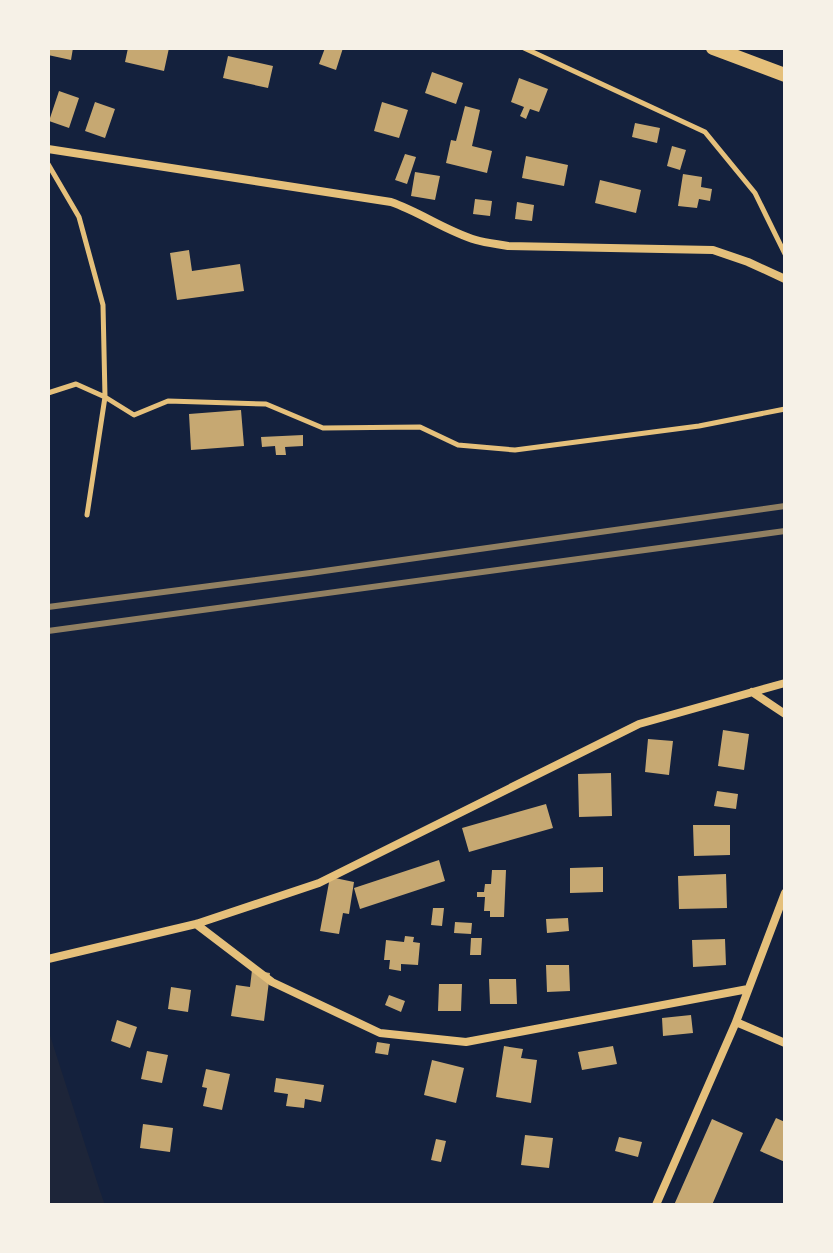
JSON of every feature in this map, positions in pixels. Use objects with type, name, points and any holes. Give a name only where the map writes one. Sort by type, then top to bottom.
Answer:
[{"type":"main road","points":[[713,48],[785,75]]},
{"type":"street","points":[[48,149],[391,202],[413,209],[458,233],[508,246],[713,250],[785,279]]},
{"type":"street","points":[[48,959],[196,924],[319,883],[639,724],[785,683]]},
{"type":"street","points":[[752,692],[785,714]]},
{"type":"street","points":[[656,1205],[736,1022],[785,893]]},
{"type":"street","points":[[196,924],[272,982],[380,1033],[466,1042],[748,989]]},
{"type":"street","points":[[736,1022],[785,1043]]},
{"type":"lane","points":[[524,48],[705,132],[755,193],[785,254]]},
{"type":"lane","points":[[48,164],[79,217],[103,305],[105,397],[87,515]]},
{"type":"lane","points":[[48,393],[76,384],[134,415],[168,401],[266,404],[323,428],[420,427],[458,445],[515,450],[699,426],[785,409]]},
{"type":"shaded area","points":[[48,1029],[100,1191],[105,1205],[48,1205]]},
{"type":"building","points":[[48,48],[73,48],[71,60],[48,55]]},
{"type":"building","points":[[128,48],[169,48],[164,71],[125,62]]},
{"type":"building","points":[[325,48],[343,48],[336,70],[319,64]]},
{"type":"building","points":[[228,56],[273,66],[268,88],[223,78]]},
{"type":"building","points":[[432,72],[463,83],[456,104],[425,93]]},
{"type":"building","points":[[519,78],[548,89],[539,112],[530,109],[526,119],[520,116],[524,107],[511,102]]},
{"type":"building","points":[[59,91],[79,98],[69,128],[49,121]]},
{"type":"building","points":[[95,102],[115,109],[105,138],[85,131]]},
{"type":"building","points":[[382,102],[408,110],[399,138],[374,131]]},
{"type":"building","points":[[465,106],[480,110],[472,146],[492,151],[487,173],[446,163],[451,140],[456,141]]},
{"type":"building","points":[[635,123],[660,128],[657,143],[632,137]]},
{"type":"building","points":[[672,146],[686,150],[680,170],[667,166]]},
{"type":"building","points":[[405,154],[416,157],[407,184],[395,180]]},
{"type":"building","points":[[526,156],[568,165],[564,186],[522,178]]},
{"type":"building","points":[[415,172],[440,176],[435,200],[411,196]]},
{"type":"building","points":[[683,174],[702,177],[701,187],[712,189],[710,201],[699,199],[697,208],[678,206]]},
{"type":"building","points":[[600,180],[641,190],[636,213],[595,203]]},
{"type":"building","points":[[475,199],[492,201],[490,216],[473,214]]},
{"type":"building","points":[[517,202],[534,205],[532,221],[515,219]]},
{"type":"building","points":[[189,250],[192,271],[240,264],[244,291],[177,300],[170,253]]},
{"type":"building","points":[[241,410],[244,446],[191,450],[189,414]]},
{"type":"building","points":[[303,435],[303,446],[285,447],[286,455],[276,455],[275,446],[262,447],[261,437]]},
{"type":"building","points":[[723,730],[749,734],[744,770],[718,766]]},
{"type":"building","points":[[648,739],[673,741],[669,775],[645,772]]},
{"type":"building","points":[[611,773],[612,816],[579,817],[578,774]]},
{"type":"building","points":[[717,791],[738,794],[736,809],[714,806]]},
{"type":"building","points":[[546,804],[553,828],[469,852],[462,828]]},
{"type":"building","points":[[693,825],[730,825],[730,855],[694,856]]},
{"type":"building","points":[[439,860],[445,881],[360,909],[354,888]]},
{"type":"building","points":[[603,867],[603,892],[570,893],[570,868]]},
{"type":"building","points":[[492,870],[506,870],[504,917],[490,917],[490,911],[484,911],[485,897],[477,897],[477,892],[484,892],[485,884],[491,884]]},
{"type":"building","points":[[726,874],[727,908],[679,909],[678,876]]},
{"type":"building","points":[[330,877],[354,882],[349,914],[343,913],[339,934],[320,931]]},
{"type":"building","points":[[433,908],[444,908],[442,926],[431,925]]},
{"type":"building","points":[[568,918],[569,931],[547,933],[546,919]]},
{"type":"building","points":[[455,922],[472,923],[471,934],[454,933]]},
{"type":"building","points":[[405,936],[414,937],[413,942],[420,943],[418,965],[401,964],[401,971],[389,969],[390,960],[384,960],[386,940],[404,942]]},
{"type":"building","points":[[471,938],[482,938],[481,955],[470,955]]},
{"type":"building","points":[[725,939],[726,965],[693,967],[692,940]]},
{"type":"building","points":[[546,965],[569,965],[570,991],[547,992]]},
{"type":"building","points":[[252,970],[270,973],[264,1021],[231,1016],[236,985],[250,987]]},
{"type":"building","points":[[489,979],[516,979],[517,1004],[490,1004]]},
{"type":"building","points":[[439,984],[462,984],[461,1011],[438,1011]]},
{"type":"building","points":[[171,987],[191,990],[188,1012],[168,1009]]},
{"type":"building","points":[[389,995],[405,1001],[401,1012],[385,1005]]},
{"type":"building","points":[[691,1015],[693,1033],[663,1036],[662,1018]]},
{"type":"building","points":[[117,1020],[137,1027],[130,1048],[111,1041]]},
{"type":"building","points":[[377,1042],[390,1044],[388,1055],[375,1053]]},
{"type":"building","points":[[504,1046],[523,1049],[521,1058],[537,1060],[531,1103],[496,1097]]},
{"type":"building","points":[[613,1046],[617,1064],[582,1070],[578,1052]]},
{"type":"building","points":[[147,1051],[168,1055],[162,1083],[141,1079]]},
{"type":"building","points":[[432,1060],[464,1068],[456,1103],[424,1095]]},
{"type":"building","points":[[206,1069],[230,1074],[222,1110],[203,1106],[207,1088],[202,1087]]},
{"type":"building","points":[[276,1078],[324,1085],[321,1102],[305,1099],[304,1108],[286,1106],[288,1094],[274,1092]]},
{"type":"building","points":[[776,1118],[785,1122],[785,1162],[760,1151]]},
{"type":"building","points":[[712,1119],[743,1133],[712,1205],[674,1205]]},
{"type":"building","points":[[143,1124],[173,1128],[170,1152],[140,1148]]},
{"type":"building","points":[[525,1135],[553,1138],[549,1168],[521,1165]]},
{"type":"building","points":[[619,1137],[642,1142],[638,1157],[615,1151]]},
{"type":"building","points":[[436,1139],[446,1141],[441,1162],[431,1160]]},
{"type":"railway","points":[[48,607],[785,506]]},
{"type":"railway","points":[[48,631],[785,531]]}]
